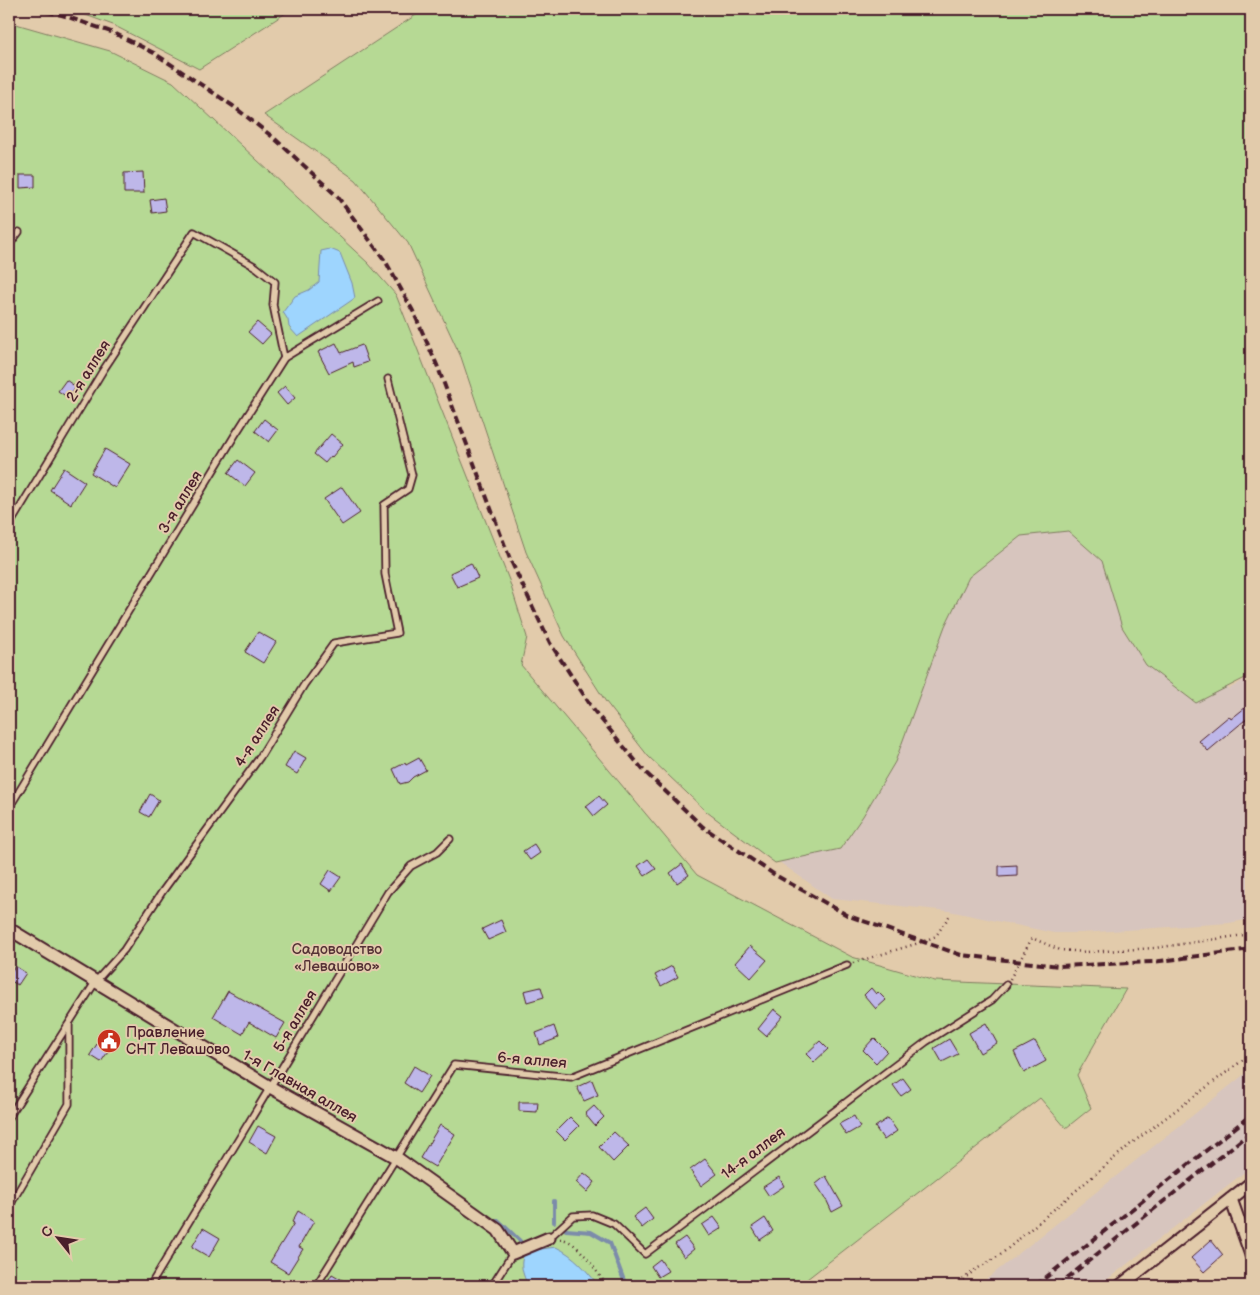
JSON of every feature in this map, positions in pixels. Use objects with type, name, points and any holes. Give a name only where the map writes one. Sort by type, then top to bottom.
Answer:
[{"type":"street","name":"1-я Главная аллея","points":[[9,929],[270,1087],[396,1158],[498,1230],[513,1253]]},
{"type":"street","points":[[1120,1286],[1251,1183]]},
{"type":"street","points":[[1231,1198],[1251,1255]]},
{"type":"street","name":"14-я аллея","points":[[513,1253],[549,1238]]},
{"type":"lane","points":[[9,245],[19,232]]},
{"type":"lane","name":"2-я аллея","points":[[9,526],[102,372],[194,232],[256,267],[275,282],[273,305],[284,358]]},
{"type":"lane","points":[[284,358],[378,301]]},
{"type":"lane","name":"3-я аллея","points":[[9,808],[235,435],[284,358]]},
{"type":"lane","name":"4-я аллея","points":[[9,1117],[96,981],[124,950],[162,892],[260,757],[304,685],[334,643],[397,633],[385,574],[384,505],[408,488],[412,475],[388,379]]},
{"type":"lane","name":"5-я аллея","points":[[150,1286],[388,892],[411,866],[438,852],[450,839]]},
{"type":"lane","name":"6-я аллея","points":[[316,1286],[454,1065],[571,1077],[847,964]]},
{"type":"lane","name":"14-я аллея","points":[[549,1238],[572,1216],[592,1215],[614,1224],[645,1254],[926,1042],[992,1000],[1006,985]]},
{"type":"lane","points":[[9,1206],[69,1104],[69,1025]]},
{"type":"lane","points":[[492,1286],[513,1253]]},
{"type":"path","points":[[847,964],[922,942],[936,936],[950,915]]},
{"type":"path","points":[[1006,985],[1016,971],[1032,938],[1060,950],[1086,952],[1155,948],[1251,934]]},
{"type":"path","points":[[955,1286],[975,1270],[999,1256],[1132,1143],[1251,1054]]},
{"type":"path","points":[[549,1238],[566,1239],[578,1248],[607,1286]]},
{"type":"shaded area","points":[[1073,522],[1229,689],[1251,676],[1251,919],[1229,923],[1081,933],[1054,933],[949,911],[832,899],[745,838],[977,540]]},
{"type":"shaded area","points":[[1251,1069],[1251,1167],[1099,1286],[978,1286]]},
{"type":"green space","points":[[69,9],[292,9],[199,69],[113,25]]},
{"type":"green space","points":[[425,9],[1251,9],[1251,675],[1196,703],[1146,665],[1122,627],[1102,561],[1068,531],[1021,536],[969,577],[945,626],[895,762],[863,816],[840,849],[775,863],[707,812],[648,756],[606,702],[564,636],[526,552],[461,357],[408,243],[356,180],[264,115]]},
{"type":"green space","name":"Садоводство «Левашово»","points":[[9,22],[110,51],[173,82],[368,263],[396,295],[509,580],[527,637],[521,665],[697,875],[852,957],[935,981],[1126,989],[1077,1075],[1091,1108],[1066,1128],[1040,1098],[798,1286],[9,1286]]},
{"type":"water","points":[[330,249],[340,253],[352,283],[355,298],[298,337],[289,327],[288,320],[283,312],[295,296],[309,290],[319,282],[321,251]]},
{"type":"water","points":[[556,1247],[575,1259],[599,1286],[528,1286],[522,1264],[526,1251]]},
{"type":"building","points":[[143,172],[144,193],[124,193],[124,173]]},
{"type":"building","points":[[20,175],[35,175],[35,187],[20,188]]},
{"type":"building","points":[[164,198],[166,211],[152,213],[150,200]]},
{"type":"building","points":[[257,322],[271,334],[262,344],[248,332]]},
{"type":"building","points":[[336,343],[341,353],[362,345],[368,362],[354,367],[353,362],[329,373],[318,352]]},
{"type":"building","points":[[66,380],[76,387],[69,398],[58,391]]},
{"type":"building","points":[[285,386],[295,398],[287,405],[277,393]]},
{"type":"building","points":[[264,419],[278,430],[269,442],[255,431]]},
{"type":"building","points":[[331,434],[343,444],[325,463],[314,454]]},
{"type":"building","points":[[105,449],[130,464],[115,488],[91,473]]},
{"type":"building","points":[[238,460],[255,473],[245,486],[228,473]]},
{"type":"building","points":[[64,468],[85,482],[71,504],[50,490]]},
{"type":"building","points":[[342,487],[360,513],[342,525],[324,499]]},
{"type":"building","points":[[471,563],[478,578],[457,587],[450,573]]},
{"type":"building","points":[[258,632],[276,642],[263,663],[245,652]]},
{"type":"building","points":[[1251,703],[1251,715],[1208,751],[1199,741],[1229,716],[1231,719]]},
{"type":"building","points":[[294,751],[306,758],[297,774],[285,767]]},
{"type":"building","points":[[419,758],[426,770],[408,782],[400,784],[393,769]]},
{"type":"building","points":[[150,794],[159,800],[149,817],[140,812]]},
{"type":"building","points":[[599,796],[607,805],[594,816],[586,806]]},
{"type":"building","points":[[534,844],[540,853],[530,860],[523,851]]},
{"type":"building","points":[[648,859],[656,869],[645,876],[638,866]]},
{"type":"building","points":[[682,864],[689,875],[677,883],[670,873]]},
{"type":"building","points":[[1017,865],[1017,876],[999,877],[999,866]]},
{"type":"building","points":[[330,870],[341,877],[331,891],[321,884]]},
{"type":"building","points":[[501,920],[506,932],[488,940],[482,929]]},
{"type":"building","points":[[750,946],[767,960],[751,978],[735,963]]},
{"type":"building","points":[[15,966],[26,973],[18,985],[9,980],[9,975]]},
{"type":"building","points":[[672,966],[678,977],[661,986],[655,975]]},
{"type":"building","points":[[541,987],[544,997],[527,1002],[524,991]]},
{"type":"building","points":[[871,988],[876,994],[878,992],[886,1000],[876,1009],[864,995]]},
{"type":"building","points":[[228,991],[285,1023],[276,1038],[249,1022],[242,1034],[213,1017]]},
{"type":"building","points":[[774,1009],[783,1016],[766,1036],[758,1029]]},
{"type":"building","points":[[986,1023],[997,1043],[980,1053],[969,1033]]},
{"type":"building","points":[[554,1026],[558,1038],[540,1045],[536,1033]]},
{"type":"building","points":[[104,1033],[115,1041],[101,1062],[90,1055]]},
{"type":"building","points":[[874,1038],[887,1051],[876,1063],[863,1050]]},
{"type":"building","points":[[949,1039],[958,1054],[942,1062],[934,1048]]},
{"type":"building","points":[[820,1041],[828,1049],[814,1062],[806,1054]]},
{"type":"building","points":[[1035,1041],[1046,1061],[1024,1073],[1014,1052]]},
{"type":"building","points":[[414,1066],[430,1076],[419,1093],[404,1083]]},
{"type":"building","points":[[903,1078],[911,1089],[901,1096],[893,1085]]},
{"type":"building","points":[[592,1080],[598,1095],[584,1101],[577,1087]]},
{"type":"building","points":[[519,1102],[538,1102],[537,1112],[519,1111]]},
{"type":"building","points":[[594,1106],[604,1117],[595,1126],[585,1114]]},
{"type":"building","points":[[854,1116],[860,1127],[846,1135],[839,1124]]},
{"type":"building","points":[[570,1117],[579,1126],[565,1140],[556,1131]]},
{"type":"building","points":[[888,1118],[897,1131],[884,1140],[875,1127]]},
{"type":"building","points":[[440,1125],[455,1134],[435,1167],[420,1158]]},
{"type":"building","points":[[258,1126],[276,1136],[267,1153],[249,1142]]},
{"type":"building","points":[[614,1132],[629,1146],[613,1162],[599,1147]]},
{"type":"building","points":[[705,1159],[717,1174],[701,1186],[690,1170]]},
{"type":"building","points":[[584,1173],[595,1182],[587,1192],[576,1182]]},
{"type":"building","points":[[826,1176],[843,1206],[832,1212],[816,1184]]},
{"type":"building","points":[[779,1177],[784,1186],[769,1196],[763,1187]]},
{"type":"building","points":[[645,1208],[653,1219],[642,1228],[633,1217]]},
{"type":"building","points":[[298,1211],[314,1221],[299,1247],[303,1249],[288,1273],[270,1262],[294,1223],[292,1222]]},
{"type":"building","points":[[714,1217],[722,1228],[709,1236],[702,1225]]},
{"type":"building","points":[[765,1218],[773,1231],[760,1240],[752,1227]]},
{"type":"building","points":[[203,1228],[220,1238],[209,1257],[192,1247]]},
{"type":"building","points":[[685,1237],[694,1249],[684,1257],[675,1244]]},
{"type":"building","points":[[1211,1240],[1223,1255],[1204,1272],[1191,1258]]},
{"type":"building","points":[[660,1259],[668,1271],[658,1277],[651,1266]]},
{"type":"building","points":[[332,1274],[353,1286],[325,1286]]},
{"type":"waterway","points":[[554,1201],[554,1222]]},
{"type":"waterway","points":[[498,1220],[520,1241]]},
{"type":"waterway","points":[[566,1230],[591,1232],[610,1243],[626,1286]]},
{"type":"railway","points":[[35,9],[62,15],[114,33],[154,53],[233,106],[274,138],[337,196],[386,262],[413,311],[437,365],[510,559],[550,643],[595,712],[644,771],[703,827],[775,875],[849,916],[961,955],[1059,966],[1153,962],[1251,949]]},
{"type":"railway","points":[[1035,1286],[1251,1115]]},
{"type":"railway","points":[[1057,1286],[1251,1132]]},
{"type":"place","name":"Правление СНТ Левашово","points":[[109,1041]]}]
